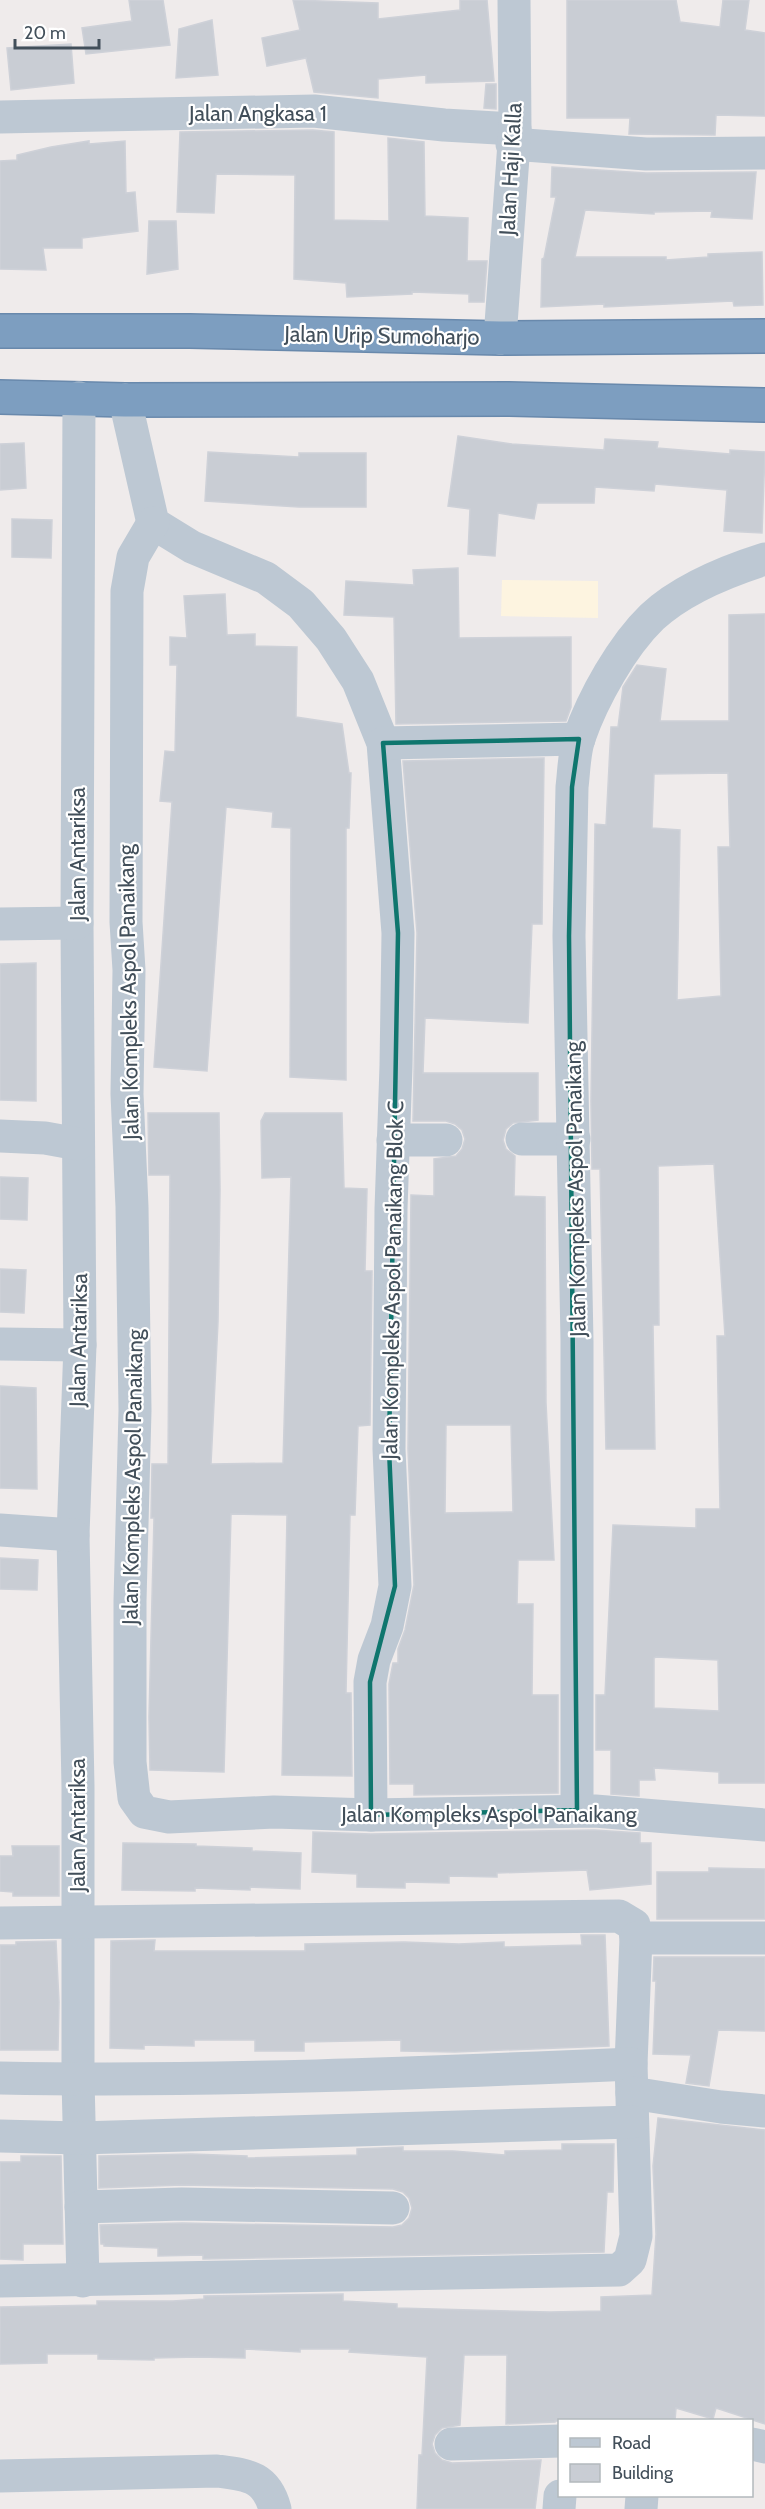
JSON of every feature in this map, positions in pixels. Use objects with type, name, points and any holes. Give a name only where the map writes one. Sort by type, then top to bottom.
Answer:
[{"type":"highway","name":"Jalan Urip Sumoharjo","points":[[0,331],[237,332],[500,338],[765,336]]},
{"type":"highway","points":[[0,398],[509,399],[765,405]]},
{"type":"street","name":"Jalan Haji Kalla","points":[[500,338],[513,137],[514,0]]},
{"type":"street","name":"Jalan Angkasa 1","points":[[0,117],[314,111],[444,125],[513,137],[646,154],[765,153]]},
{"type":"street","name":"Jalan Antariksa","points":[[79,398],[77,923],[80,1345],[73,1536],[78,2080],[83,2281]]},
{"type":"street","points":[[125,400],[153,523]]},
{"type":"street","name":"Jalan Kompleks Aspol Panaikang Blok C","points":[[153,523],[192,547],[266,579],[301,604],[331,639],[358,681],[383,743],[398,933],[389,1449],[395,1586],[387,1626],[374,1660],[370,1682],[371,1815]]},
{"type":"street","name":"Jalan Kompleks Aspol Panaikang","points":[[153,523],[133,556],[127,591],[126,922],[129,970],[127,1094],[132,1207],[135,1410],[130,1589],[130,1762],[134,1798],[144,1812],[169,1817],[274,1812],[371,1815],[577,1810],[765,1825]]},
{"type":"street","name":"Jalan Kompleks Aspol Panaikang","points":[[577,1810],[578,1512],[574,1139],[569,936],[572,787],[579,739],[605,679],[652,617],[684,595],[715,579],[765,559]]},
{"type":"street","points":[[383,743],[579,739]]},
{"type":"street","points":[[0,924],[77,923]]},
{"type":"street","points":[[0,1136],[45,1138],[78,1144]]},
{"type":"street","points":[[522,1139],[574,1139]]},
{"type":"street","points":[[393,1140],[446,1140]]},
{"type":"street","points":[[0,1344],[80,1345]]},
{"type":"street","points":[[0,1530],[73,1536]]},
{"type":"street","points":[[0,1923],[619,1916],[634,1925],[636,1938],[632,2093],[636,2236],[630,2260],[615,2271],[0,2281]]},
{"type":"street","points":[[636,1938],[765,1938]]},
{"type":"street","points":[[0,2078],[78,2080],[358,2075],[632,2093],[721,2107],[765,2111]]},
{"type":"street","points":[[0,2136],[79,2138],[632,2093]]},
{"type":"street","points":[[81,2207],[182,2204],[393,2208]]},
{"type":"street","points":[[451,2444],[558,2441]]},
{"type":"street","points":[[0,2476],[217,2471],[245,2475],[261,2482],[270,2493],[275,2509]]},
{"type":"highlighted area","points":[[579,739],[572,787],[569,936],[577,1810],[371,1815],[370,1682],[395,1586],[389,1449],[398,933],[383,743]]},
{"type":"shaded area","points":[[502,580],[598,581],[598,618],[501,616]]},
{"type":"building","points":[[129,0],[163,0],[170,45],[86,54],[82,28],[132,21]]},
{"type":"building","points":[[293,0],[378,3],[378,19],[460,10],[460,0],[487,0],[494,81],[426,83],[426,75],[378,79],[378,98],[314,92],[306,58],[267,66],[262,38],[300,30]]},
{"type":"building","points":[[567,0],[676,0],[680,22],[720,27],[723,0],[749,0],[745,30],[765,33],[765,116],[716,115],[715,135],[629,134],[630,118],[567,118]]},
{"type":"building","points":[[212,20],[218,75],[176,78],[179,29]]},
{"type":"building","points":[[71,44],[74,83],[11,90],[7,48]]},
{"type":"building","points":[[486,84],[496,84],[496,109],[484,108]]},
{"type":"building","points":[[313,130],[334,132],[334,220],[389,221],[388,138],[424,142],[425,216],[468,218],[467,261],[487,261],[484,302],[469,302],[469,294],[412,292],[412,294],[347,297],[346,283],[294,279],[295,175],[216,174],[214,213],[177,212],[180,132]]},
{"type":"building","points":[[89,141],[89,144],[125,141],[126,193],[135,192],[138,231],[82,238],[82,248],[43,248],[46,270],[0,269],[0,161],[17,160],[17,155]]},
{"type":"building","points":[[552,167],[646,173],[756,172],[752,219],[711,217],[712,211],[654,212],[654,214],[585,210],[575,257],[666,257],[666,260],[708,257],[708,254],[762,252],[763,305],[734,306],[733,301],[604,307],[604,304],[541,307],[542,259],[556,197],[551,197]]},
{"type":"building","points":[[149,221],[176,221],[178,269],[147,274]]},
{"type":"building","points":[[458,436],[512,444],[604,450],[605,439],[658,442],[657,448],[730,454],[730,450],[765,452],[762,533],[724,531],[727,490],[655,484],[654,491],[595,487],[594,503],[537,503],[534,519],[498,513],[495,556],[468,554],[470,509],[448,506]]},
{"type":"building","points":[[24,443],[26,488],[0,490],[0,444]]},
{"type":"building","points":[[208,452],[299,457],[299,453],[366,453],[366,507],[299,507],[205,501]]},
{"type":"building","points":[[12,519],[52,520],[51,558],[12,557]]},
{"type":"building","points":[[458,568],[459,638],[571,637],[571,707],[566,721],[396,724],[394,617],[344,615],[346,581],[414,585],[413,570]]},
{"type":"building","points":[[225,594],[227,635],[255,634],[255,646],[297,647],[296,717],[342,724],[349,773],[351,773],[349,828],[346,828],[346,1080],[290,1077],[291,828],[272,827],[273,812],[226,807],[207,1071],[154,1067],[172,802],[160,801],[165,751],[175,752],[177,665],[170,665],[170,637],[187,638],[184,596]]},
{"type":"building","points":[[765,614],[765,1783],[719,1783],[719,1772],[654,1768],[655,1780],[639,1780],[639,1796],[611,1794],[611,1750],[596,1750],[596,1695],[605,1695],[613,1525],[696,1528],[696,1509],[720,1509],[717,1336],[725,1336],[714,1164],[658,1166],[659,1325],[653,1325],[655,1449],[606,1449],[600,1169],[592,1169],[595,824],[606,825],[611,727],[618,727],[623,687],[637,665],[666,669],[660,721],[729,721],[729,615]],"holes":[[[728,773],[730,847],[718,847],[721,996],[677,1000],[680,830],[652,828],[654,774]],[[654,1658],[718,1660],[719,1711],[654,1708]]]},
{"type":"building","points":[[544,758],[542,924],[532,924],[528,1023],[425,1018],[423,1073],[538,1073],[538,1120],[513,1123],[506,1129],[503,1140],[506,1149],[515,1156],[514,1196],[545,1197],[546,1403],[554,1560],[518,1560],[517,1604],[533,1604],[532,1695],[558,1695],[558,1793],[414,1795],[414,1784],[390,1784],[389,1684],[393,1663],[398,1663],[398,1649],[405,1630],[414,1585],[408,1449],[411,1195],[434,1196],[434,1159],[456,1156],[462,1149],[465,1139],[462,1130],[455,1124],[446,1121],[413,1121],[417,933],[403,761]],"holes":[[[446,1425],[511,1425],[513,1512],[445,1513]]]},
{"type":"building","points":[[36,963],[36,1101],[0,1100],[0,964]]},
{"type":"building","points":[[148,1113],[219,1113],[218,1322],[211,1464],[283,1463],[291,1177],[262,1178],[261,1121],[265,1113],[342,1113],[344,1188],[367,1189],[365,1271],[372,1271],[370,1425],[358,1426],[355,1515],[350,1515],[346,1693],[351,1693],[352,1776],[282,1775],[287,1515],[231,1514],[224,1772],[150,1770],[149,1717],[154,1518],[151,1518],[152,1464],[168,1464],[170,1175],[149,1175]]},
{"type":"building","points":[[0,1177],[28,1178],[27,1220],[0,1219]]},
{"type":"building","points":[[0,1269],[26,1270],[24,1313],[0,1312]]},
{"type":"building","points":[[0,1386],[36,1388],[37,1489],[0,1488]]},
{"type":"building","points":[[0,1558],[38,1560],[37,1590],[0,1589]]},
{"type":"building","points":[[594,1830],[640,1833],[640,1843],[651,1843],[651,1884],[590,1890],[587,1870],[497,1873],[497,1877],[449,1876],[449,1883],[405,1882],[405,1888],[357,1887],[357,1874],[312,1872],[313,1832],[371,1834]]},
{"type":"building","points":[[123,1843],[196,1844],[196,1846],[252,1848],[252,1851],[301,1853],[300,1889],[250,1887],[250,1890],[195,1888],[195,1891],[122,1890]]},
{"type":"building","points":[[12,1846],[59,1846],[59,1896],[13,1896],[13,1892],[0,1891],[0,1856],[13,1856]]},
{"type":"building","points":[[709,1868],[765,1869],[765,1919],[657,1919],[657,1872],[709,1872]]},
{"type":"building","points":[[581,1935],[605,1935],[609,2046],[455,2052],[401,2051],[401,2040],[304,2042],[304,2051],[255,2051],[255,2040],[194,2040],[194,2046],[144,2045],[144,2049],[110,2048],[111,1941],[155,1940],[154,1951],[305,1951],[305,1944],[504,1942],[504,1947],[582,1945]]},
{"type":"building","points":[[56,1941],[59,2002],[58,2050],[0,2050],[0,1945],[16,1945],[16,1942]]},
{"type":"building","points":[[654,1957],[765,1957],[765,2031],[718,2030],[709,2086],[686,2083],[691,2055],[653,2054],[656,1981],[653,1981]]},
{"type":"building","points":[[658,2118],[765,2130],[765,2424],[716,2408],[713,2419],[676,2408],[675,2419],[558,2419],[555,2422],[506,2424],[507,2355],[464,2355],[460,2425],[442,2428],[435,2435],[432,2444],[435,2453],[442,2460],[452,2463],[541,2460],[535,2509],[417,2509],[427,2357],[349,2352],[350,2349],[300,2349],[300,2352],[245,2349],[245,2358],[98,2359],[98,2354],[47,2354],[47,2363],[0,2364],[0,2307],[97,2305],[97,2301],[173,2301],[204,2299],[204,2296],[343,2294],[343,2301],[397,2304],[397,2308],[601,2311],[601,2297],[652,2295],[656,2234],[653,2166]]},
{"type":"building","points":[[562,2144],[614,2144],[613,2192],[607,2192],[604,2252],[203,2259],[203,2255],[158,2256],[158,2248],[101,2244],[100,2225],[182,2223],[393,2227],[402,2225],[409,2218],[412,2208],[409,2198],[403,2192],[393,2189],[182,2185],[99,2188],[99,2156],[191,2154],[247,2156],[247,2158],[357,2155],[357,2149],[403,2147],[403,2151],[453,2151],[505,2155],[505,2151],[562,2150]]},
{"type":"building","points":[[21,2156],[61,2156],[63,2244],[23,2244],[23,2260],[0,2259],[0,2162],[21,2162]]}]
